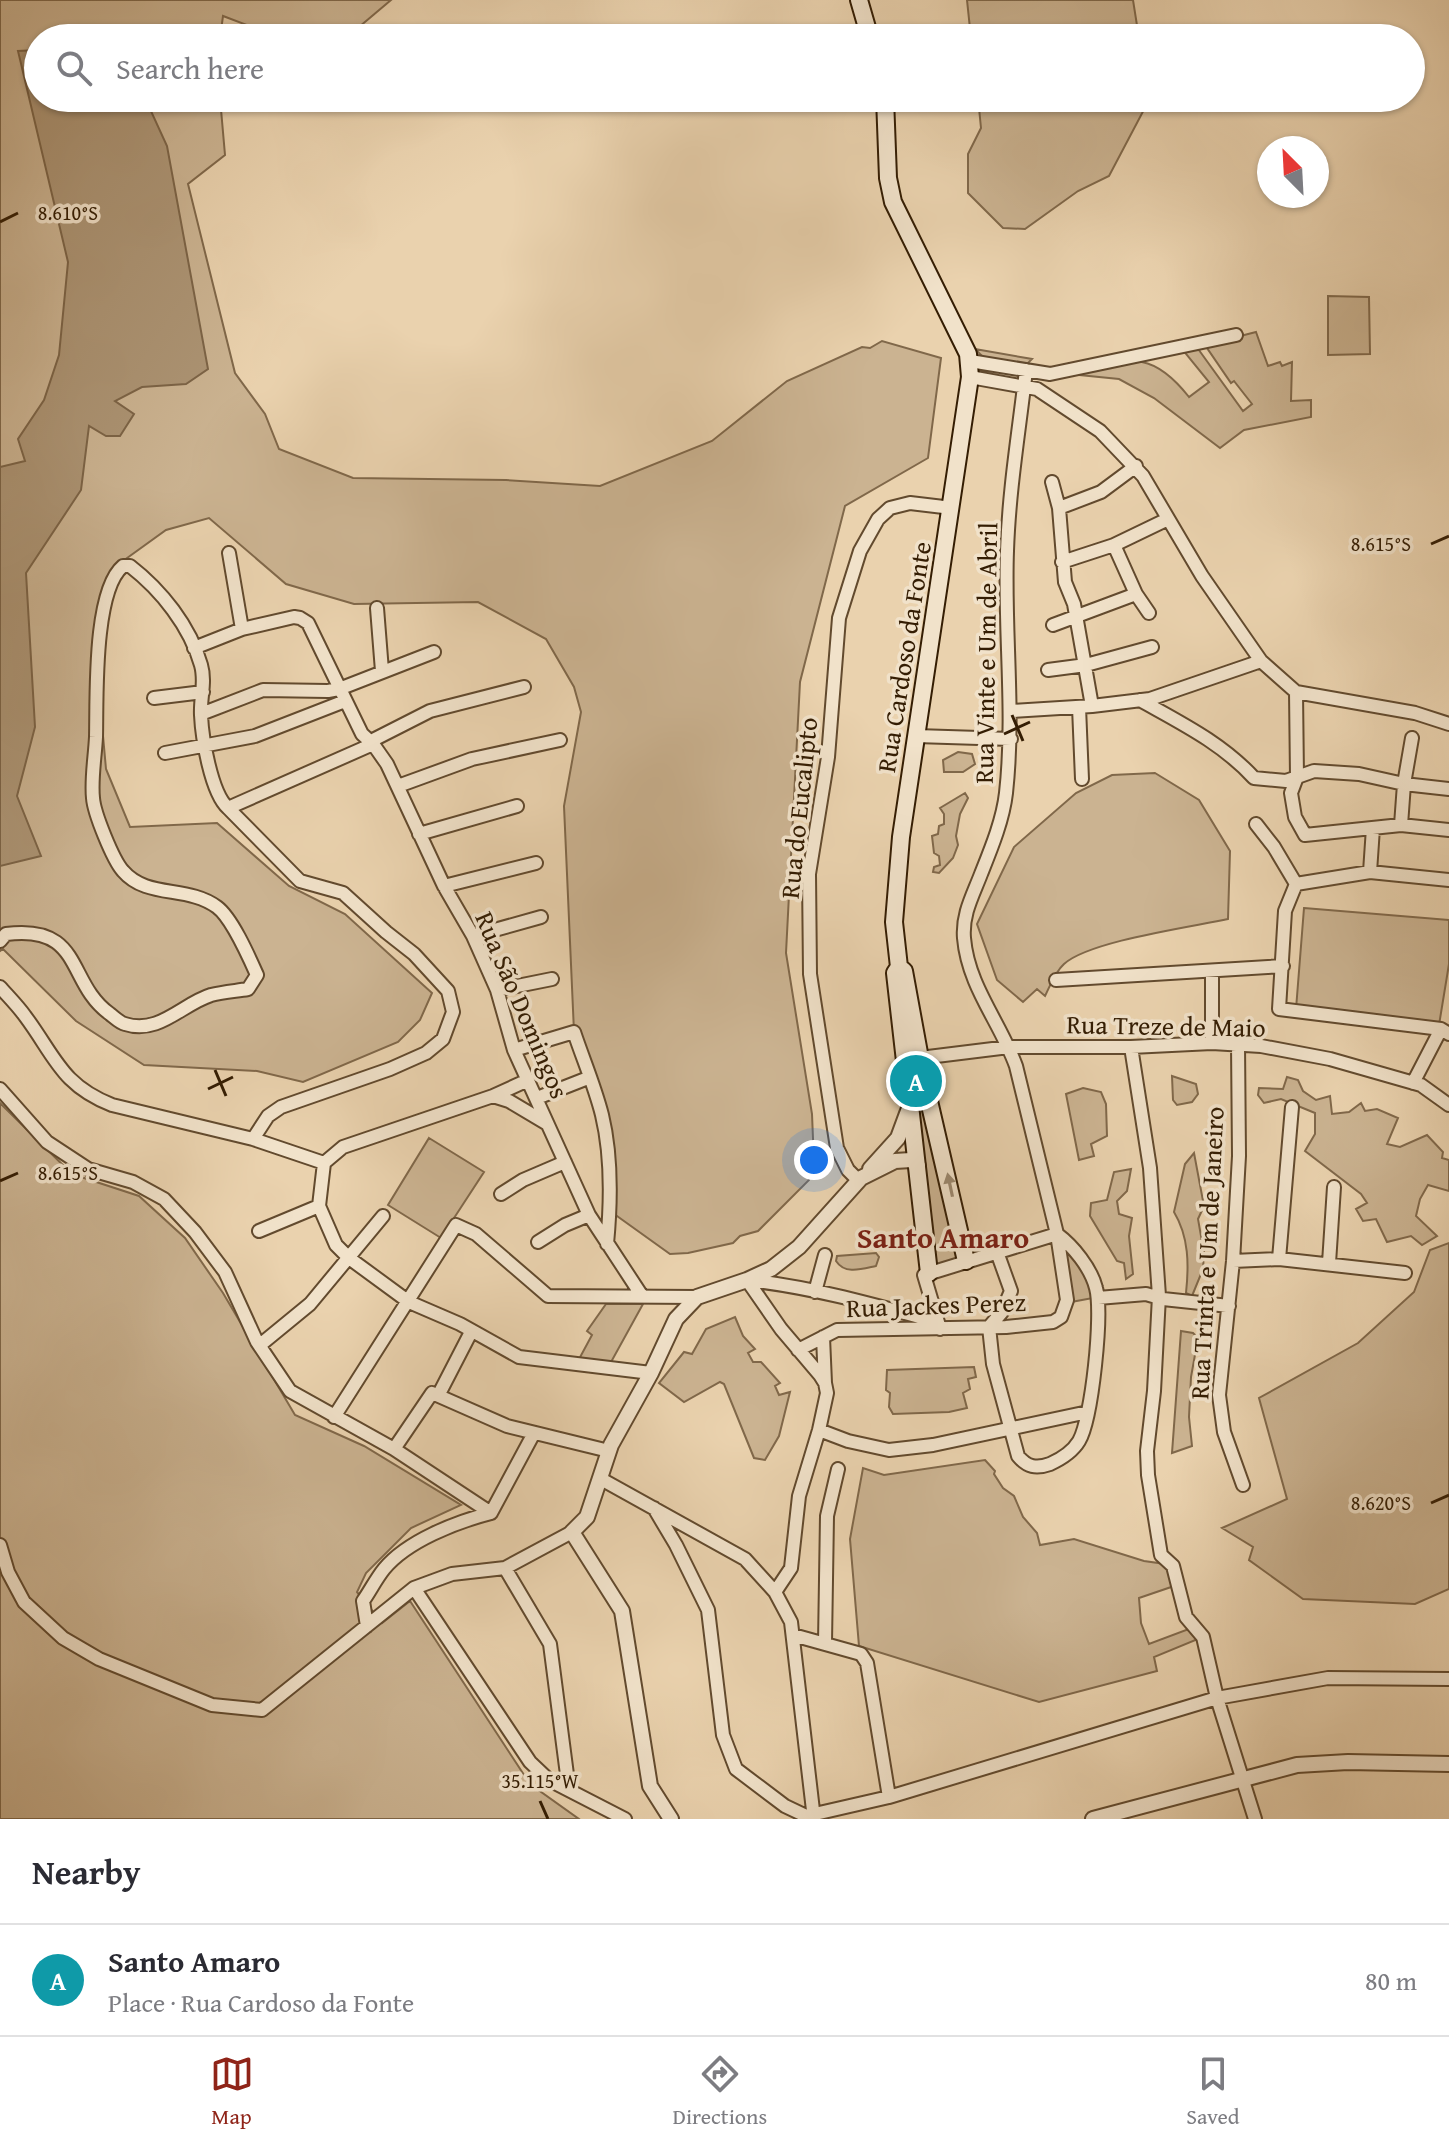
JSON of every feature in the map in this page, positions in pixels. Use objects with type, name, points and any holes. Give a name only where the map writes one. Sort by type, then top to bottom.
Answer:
[{"type":"main road","points":[[859,0],[866,24]]},
{"type":"main road","points":[[886,112],[888,178],[893,202],[969,364]]},
{"type":"main road","name":"Rua Cardoso da Fonte","points":[[966,1261],[913,1059],[904,971],[899,967],[894,922],[896,879],[952,508],[969,364]]},
{"type":"main road","name":"Rua Cardoso da Fonte","points":[[913,1059],[910,1101],[929,1273]]},
{"type":"street","points":[[969,364],[1050,374],[1236,335]]},
{"type":"street","points":[[969,364],[1048,395],[1100,431],[1136,466],[1158,498],[1202,576],[1261,661],[1296,692],[1415,713],[1449,724]]},
{"type":"street","name":"Rua Vinte e Um de Abril","points":[[1026,370],[1007,554],[1012,711],[1006,798],[968,904],[963,936],[977,990],[1009,1047],[1057,1234],[1067,1300]]},
{"type":"street","points":[[1059,508],[1101,492],[1136,466]]},
{"type":"street","points":[[1052,482],[1059,508],[1062,562],[1086,665],[1082,779]]},
{"type":"street","name":"Rua do Eucalipto","points":[[860,1179],[848,1170],[837,1148],[810,974],[809,874],[828,757],[839,618],[860,551],[878,519],[890,508],[910,503],[952,508]]},
{"type":"street","points":[[1062,562],[1114,545],[1168,519]]},
{"type":"street","points":[[1114,545],[1136,594],[1149,613]]},
{"type":"street","points":[[194,648],[242,629],[229,553]]},
{"type":"street","points":[[0,941],[6,934],[28,931],[56,941],[70,957],[101,1008],[124,1024],[150,1026],[209,996],[248,989],[257,975],[220,909],[202,898],[144,887],[124,872],[113,856],[93,799],[101,626],[106,598],[119,568],[130,566],[151,583],[184,628],[201,666],[201,714],[219,797],[300,881],[343,893],[414,954],[448,991],[453,1012],[443,1039],[426,1053],[390,1069],[281,1107],[268,1116],[253,1139]]},
{"type":"street","points":[[1053,625],[1136,594]]},
{"type":"street","points":[[377,608],[382,671]]},
{"type":"street","name":"Rua São Domingos","points":[[242,629],[294,617],[305,620],[362,734],[372,743],[398,786],[444,886],[473,936],[497,990],[514,1050],[589,1215],[642,1296]]},
{"type":"street","points":[[1048,670],[1086,665],[1152,647]]},
{"type":"street","points":[[165,753],[255,736],[342,695],[382,671],[434,652]]},
{"type":"street","points":[[1012,711],[1140,700],[1261,661]]},
{"type":"street","points":[[228,808],[372,743],[430,711],[524,687]]},
{"type":"street","points":[[201,714],[263,690],[328,691],[342,695]]},
{"type":"street","points":[[154,698],[203,692]]},
{"type":"street","points":[[1296,692],[1297,777],[1291,793],[1295,817],[1305,835],[1401,825],[1449,830]]},
{"type":"street","points":[[1140,700],[1206,737],[1235,758],[1254,778],[1286,781],[1314,771],[1359,774],[1404,784],[1449,789]]},
{"type":"street","points":[[916,736],[1011,739]]},
{"type":"street","points":[[1401,825],[1412,738]]},
{"type":"street","points":[[398,786],[472,759],[560,740]]},
{"type":"street","points":[[419,834],[517,806]]},
{"type":"street","points":[[1256,824],[1296,884]]},
{"type":"street","points":[[1370,872],[1373,828]]},
{"type":"street","points":[[444,886],[536,863]]},
{"type":"street","points":[[1296,884],[1370,872],[1449,880]]},
{"type":"street","points":[[1296,884],[1285,911],[1279,1009],[1445,1032],[1413,1083]]},
{"type":"street","points":[[473,936],[541,917]]},
{"type":"street","points":[[1056,980],[1283,966]]},
{"type":"street","points":[[1212,971],[1212,1043]]},
{"type":"street","points":[[497,990],[552,979]]},
{"type":"street","points":[[0,987],[25,1016],[74,1085],[91,1097],[112,1105],[253,1139],[324,1163]]},
{"type":"street","points":[[514,1050],[574,1032],[601,1114],[606,1144],[610,1211],[607,1244]]},
{"type":"street","name":"Rua Treze de Maio","points":[[913,1059],[1009,1047],[1238,1044],[1330,1059],[1421,1085],[1449,1105]]},
{"type":"street","name":"Rua Trinta e Um de Janeiro","points":[[1238,1044],[1239,1156],[1233,1261],[1220,1374],[1220,1416],[1243,1485]]},
{"type":"street","points":[[1131,1047],[1150,1168],[1159,1296],[1147,1451],[1148,1475],[1161,1555],[1173,1566],[1186,1617],[1203,1637],[1217,1698],[1255,1819]]},
{"type":"street","points":[[537,1098],[588,1078]]},
{"type":"street","points":[[528,1080],[493,1096],[343,1147],[324,1163],[319,1206],[336,1245],[409,1302],[460,1324],[519,1357],[651,1373]]},
{"type":"street","points":[[0,1089],[47,1142],[88,1169],[133,1182],[164,1199],[195,1232],[225,1272],[260,1345],[290,1391],[394,1449],[491,1513]]},
{"type":"street","points":[[493,1096],[509,1101],[549,1125]]},
{"type":"street","points":[[334,1417],[456,1225],[476,1234],[548,1296],[697,1297],[771,1269],[799,1247],[898,1138],[906,1123],[910,1101]]},
{"type":"street","points":[[1279,1259],[1292,1107]]},
{"type":"street","points":[[860,1179],[900,1160],[911,1160],[918,1166]]},
{"type":"street","points":[[501,1194],[523,1180],[565,1162]]},
{"type":"street","points":[[1329,1263],[1334,1187]]},
{"type":"street","points":[[259,1231],[319,1206]]},
{"type":"street","points":[[538,1242],[589,1215]]},
{"type":"street","points":[[260,1345],[310,1304],[383,1216]]},
{"type":"street","points":[[929,1273],[966,1261],[1057,1234],[1072,1248],[1093,1280],[1098,1298],[1088,1412],[1078,1442],[1061,1458],[1044,1466],[1035,1468],[1025,1464],[1018,1456],[993,1364],[989,1327],[1002,1312],[1011,1291],[997,1252]]},
{"type":"street","points":[[815,1292],[825,1255]]},
{"type":"street","points":[[1233,1261],[1279,1259],[1405,1273]]},
{"type":"street","name":"Rua Cardoso da Fonte","points":[[929,1273],[924,1275],[939,1325]]},
{"type":"street","points":[[747,1280],[785,1284],[939,1325]]},
{"type":"street","points":[[747,1280],[825,1383]]},
{"type":"street","points":[[1098,1298],[1146,1294],[1163,1299],[1229,1306]]},
{"type":"street","points":[[0,1545],[8,1572],[24,1602],[63,1638],[99,1659],[212,1705],[262,1710],[414,1588],[452,1574],[505,1568],[572,1532],[587,1517],[609,1451],[676,1319],[697,1297]]},
{"type":"street","name":"Rua Jackes Perez","points":[[798,1350],[837,1330],[939,1325],[989,1327],[1053,1322],[1061,1317],[1067,1300]]},
{"type":"street","points":[[439,1394],[471,1332]]},
{"type":"street","points":[[775,1592],[791,1568],[799,1496],[827,1393],[823,1337]]},
{"type":"street","points":[[394,1449],[432,1393],[507,1426],[609,1451]]},
{"type":"street","points":[[819,1430],[848,1441],[889,1450],[933,1445],[1088,1412]]},
{"type":"street","points":[[367,1626],[363,1601],[385,1567],[420,1540],[457,1523],[491,1513],[534,1433]]},
{"type":"street","points":[[825,1643],[827,1516],[838,1469]]},
{"type":"street","points":[[601,1479],[745,1559],[775,1592],[791,1622],[814,1817]]},
{"type":"street","points":[[654,1508],[708,1610],[723,1735],[736,1769],[785,1806],[806,1816],[814,1817],[889,1797],[1217,1698],[1328,1678],[1449,1679]]},
{"type":"street","points":[[572,1532],[622,1611],[650,1786],[671,1819]]},
{"type":"street","points":[[505,1568],[550,1644],[569,1790]]},
{"type":"street","points":[[414,1588],[530,1762],[549,1780],[625,1819]]},
{"type":"street","points":[[793,1635],[861,1654],[867,1663],[889,1797]]},
{"type":"street","points":[[1093,1819],[1297,1765],[1348,1762],[1449,1764]]},
{"type":"shaded area","points":[[0,0],[391,0],[363,24],[244,24],[223,16],[222,24],[24,24],[24,112],[221,112],[225,155],[188,184],[235,373],[265,414],[279,449],[353,478],[506,480],[600,486],[712,441],[787,381],[862,347],[870,348],[882,341],[941,358],[928,458],[845,506],[800,682],[786,953],[812,1114],[814,1163],[807,1169],[809,1180],[758,1231],[740,1236],[733,1243],[670,1254],[610,1211],[606,1144],[574,1032],[564,806],[581,712],[574,687],[546,639],[478,602],[354,604],[286,584],[209,518],[166,530],[116,566],[96,658],[106,769],[130,827],[217,823],[289,886],[345,914],[432,993],[420,1020],[398,1042],[303,1082],[257,1071],[144,1065],[76,1021],[3,949],[0,951]]},
{"type":"shaded area","points":[[967,0],[1133,0],[1137,24],[970,24]]},
{"type":"shaded area","points":[[18,51],[24,51],[24,76]]},
{"type":"shaded area","points":[[32,112],[151,112],[167,146],[208,369],[186,384],[142,387],[115,401],[134,414],[120,436],[106,436],[89,426],[81,490],[26,573],[35,727],[17,796],[41,856],[0,866],[0,467],[25,461],[18,439],[44,400],[59,355],[68,262]]},
{"type":"shaded area","points":[[979,112],[1143,112],[1109,176],[1078,191],[1025,229],[1003,228],[968,193],[968,154],[981,128]]},
{"type":"shaded area","points":[[1328,296],[1369,297],[1370,354],[1328,355]]},
{"type":"shaded area","points":[[1256,332],[1268,366],[1292,362],[1291,401],[1311,400],[1311,417],[1244,430],[1220,448],[1154,398],[1119,379],[1069,374],[1121,362],[1148,363],[1161,370],[1189,397],[1209,382],[1182,349],[1196,346],[1243,411],[1252,404],[1234,381],[1231,383],[1205,345]]},
{"type":"shaded area","points":[[975,349],[1032,359],[1026,365],[984,358]]},
{"type":"shaded area","points":[[958,752],[972,754],[975,764],[963,772],[944,772],[943,760]]},
{"type":"shaded area","points":[[1155,773],[1199,800],[1230,851],[1228,919],[1095,948],[1064,964],[1045,996],[1037,989],[1023,1002],[997,980],[977,924],[1014,847],[1076,793],[1112,775]]},
{"type":"shaded area","points":[[965,793],[968,798],[960,814],[956,836],[958,845],[953,858],[939,873],[933,872],[934,867],[940,865],[939,856],[934,853],[932,836],[938,834],[939,826],[944,824],[944,814],[940,808]]},
{"type":"shaded area","points":[[1304,908],[1449,920],[1449,964],[1439,1025],[1296,1009]]},
{"type":"shaded area","points":[[917,1074],[959,1259],[938,1265],[935,1265],[913,1075]]},
{"type":"shaded area","points":[[1172,1076],[1196,1084],[1198,1094],[1192,1102],[1177,1105],[1173,1100]]},
{"type":"shaded area","points":[[1287,1077],[1298,1080],[1303,1091],[1316,1100],[1330,1096],[1332,1114],[1349,1112],[1361,1103],[1365,1111],[1377,1109],[1398,1118],[1387,1144],[1400,1147],[1427,1135],[1443,1152],[1442,1158],[1449,1160],[1449,1191],[1428,1185],[1420,1199],[1416,1216],[1437,1236],[1422,1245],[1411,1236],[1387,1242],[1376,1219],[1363,1221],[1356,1209],[1367,1203],[1361,1194],[1305,1151],[1315,1134],[1315,1113],[1281,1099],[1264,1103],[1258,1095],[1259,1088],[1283,1089]]},
{"type":"shaded area","points":[[1083,1088],[1101,1092],[1106,1104],[1107,1136],[1091,1144],[1094,1156],[1079,1160],[1066,1094]]},
{"type":"shaded area","points":[[0,1103],[72,1174],[139,1196],[185,1238],[223,1293],[295,1415],[364,1446],[461,1505],[411,1528],[366,1573],[357,1592],[382,1623],[410,1601],[530,1784],[579,1819],[0,1819]]},
{"type":"shaded area","points":[[429,1138],[484,1172],[441,1238],[388,1205]]},
{"type":"shaded area","points":[[1194,1153],[1204,1206],[1198,1219],[1204,1253],[1203,1269],[1192,1296],[1186,1293],[1187,1251],[1183,1231],[1174,1212],[1185,1164]]},
{"type":"shaded area","points":[[1131,1169],[1127,1191],[1117,1201],[1119,1214],[1132,1218],[1129,1236],[1133,1274],[1126,1279],[1124,1263],[1117,1261],[1090,1216],[1091,1203],[1107,1200],[1114,1172]]},
{"type":"shaded area","points":[[1063,1242],[1089,1281],[1093,1298],[1071,1302]]},
{"type":"shaded area","points":[[1449,1243],[1449,1589],[1415,1604],[1303,1599],[1249,1560],[1253,1547],[1222,1528],[1287,1499],[1259,1398],[1358,1343],[1414,1292],[1430,1250]]},
{"type":"shaded area","points":[[876,1253],[879,1257],[876,1266],[849,1270],[836,1261],[837,1256]]},
{"type":"shaded area","points":[[606,1304],[643,1304],[605,1373],[578,1361],[592,1335],[587,1331]]},
{"type":"shaded area","points":[[735,1317],[743,1336],[755,1349],[748,1353],[753,1362],[761,1362],[780,1383],[775,1386],[779,1395],[790,1392],[779,1436],[765,1460],[754,1458],[724,1384],[720,1382],[684,1402],[659,1383],[684,1352],[692,1354],[706,1329]]},
{"type":"shaded area","points":[[1181,1331],[1193,1333],[1198,1338],[1191,1377],[1189,1417],[1192,1446],[1172,1453]]},
{"type":"shaded area","points":[[974,1367],[976,1377],[968,1379],[970,1389],[963,1393],[967,1408],[949,1412],[893,1414],[889,1407],[887,1370]]},
{"type":"shaded area","points":[[985,1460],[995,1471],[1003,1488],[1014,1496],[1023,1517],[1037,1533],[1040,1545],[1074,1539],[1144,1561],[1172,1565],[1177,1585],[1139,1598],[1141,1623],[1149,1644],[1194,1627],[1198,1639],[1154,1657],[1157,1671],[1039,1702],[859,1646],[850,1539],[863,1468],[884,1475]]},
{"type":"place","name":"Santo Amaro","points":[[916,1081]]},
{"type":"district","name":"Santo Amaro","points":[[943,1238]]}]
